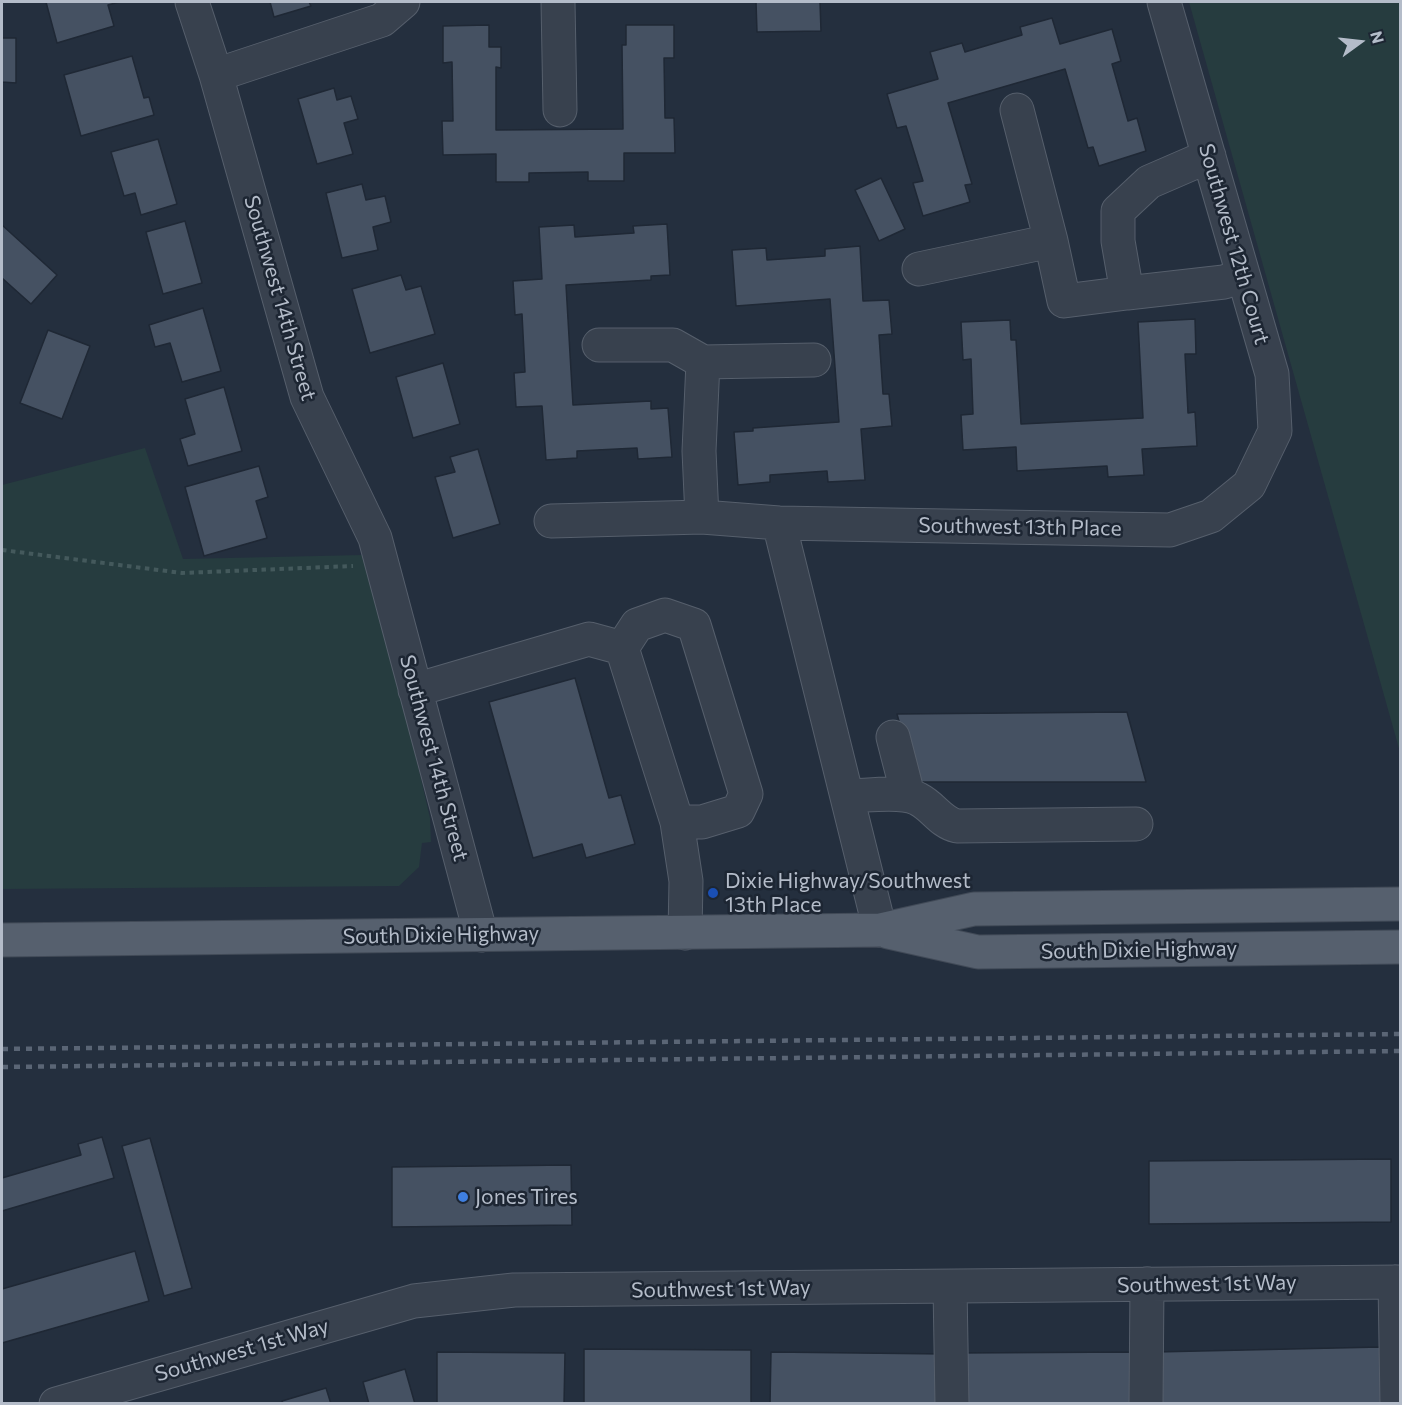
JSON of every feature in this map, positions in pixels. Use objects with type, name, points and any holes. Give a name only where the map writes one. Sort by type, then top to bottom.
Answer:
[{"type":"main road","name":"South Dixie Highway","points":[[2,940],[880,930],[974,909],[1401,904]]},
{"type":"main road","name":"South Dixie Highway","points":[[880,930],[978,952],[1401,947]]},
{"type":"street","name":"Southwest 14th Street","points":[[192,2],[216,75],[307,397],[375,538],[482,935]]},
{"type":"street","points":[[216,75],[382,20],[402,2],[424,2]]},
{"type":"street","points":[[558,2],[560,110]]},
{"type":"street","name":"Southwest 12th Court","points":[[1164,2],[1272,374],[1275,431],[1249,485]]},
{"type":"street","points":[[1017,110],[1064,300],[1224,282],[1243,275]]},
{"type":"street","points":[[1127,293],[1118,241],[1118,211],[1149,182],[1209,156]]},
{"type":"street","points":[[919,269],[1051,241]]},
{"type":"street","points":[[599,345],[673,345],[704,362],[814,360]]},
{"type":"street","points":[[702,517],[699,451],[704,362]]},
{"type":"street","name":"Southwest 13th Place","points":[[551,521],[702,517],[778,523],[1170,530],[1211,516],[1249,485]]},
{"type":"street","points":[[778,523],[880,930]]},
{"type":"street","points":[[621,648],[637,625],[665,615],[694,625],[746,794],[738,812],[702,822],[677,822]]},
{"type":"street","points":[[415,690],[588,639],[621,648]]},
{"type":"street","points":[[621,648],[677,822],[686,881],[685,933]]},
{"type":"street","points":[[893,737],[908,795]]},
{"type":"street","points":[[847,796],[908,795],[931,807],[948,824],[957,826],[1136,824]]},
{"type":"street","points":[[1396,1404],[1398,1282]]},
{"type":"street","name":"Southwest 1st Way","points":[[56,1404],[414,1301],[514,1290],[1398,1282]]},
{"type":"street","points":[[1146,1404],[1147,1284]]},
{"type":"street","points":[[950,1287],[952,1404]]},
{"type":"path","points":[[2,550],[182,573],[340,568],[381,563]]},
{"type":"green space","points":[[1189,2],[1400,2],[1400,752]]},
{"type":"green space","points":[[145,448],[183,559],[363,555],[386,628],[430,818],[431,842],[422,843],[419,867],[399,886],[2,889],[2,485]]},
{"type":"building","points":[[46,2],[119,2],[108,5],[114,26],[57,43]]},
{"type":"building","points":[[270,2],[309,2],[311,6],[274,17]]},
{"type":"building","points":[[756,2],[820,2],[821,31],[757,32]]},
{"type":"building","points":[[1052,18],[1060,44],[1112,29],[1121,61],[1112,64],[1128,121],[1137,118],[1146,151],[1099,166],[1093,147],[1088,148],[1065,69],[948,103],[972,184],[965,185],[970,202],[923,216],[913,183],[923,181],[906,126],[897,128],[887,94],[938,79],[930,52],[962,43],[965,52],[1022,35],[1020,27]]},
{"type":"building","points":[[489,25],[489,47],[501,47],[501,68],[496,67],[496,130],[623,129],[622,45],[626,45],[626,25],[674,25],[674,58],[664,58],[665,118],[674,118],[675,153],[624,153],[624,181],[588,181],[588,172],[529,173],[529,182],[496,182],[496,154],[443,155],[442,121],[453,121],[452,62],[443,63],[443,26]]},
{"type":"building","points":[[2,38],[16,38],[16,83],[2,82]]},
{"type":"building","points":[[132,56],[144,98],[149,97],[154,115],[81,136],[64,75]]},
{"type":"building","points":[[334,88],[337,100],[351,96],[358,119],[344,123],[353,154],[317,164],[298,99]]},
{"type":"building","points":[[158,139],[177,204],[141,215],[135,193],[124,196],[111,152]]},
{"type":"building","points":[[881,178],[905,229],[879,241],[855,190]]},
{"type":"building","points":[[362,184],[366,200],[385,196],[391,222],[373,227],[378,250],[342,258],[326,193]]},
{"type":"building","points":[[185,221],[202,283],[163,294],[146,232]]},
{"type":"building","points":[[667,224],[670,275],[651,276],[651,280],[566,285],[573,405],[651,401],[651,409],[668,408],[672,457],[638,459],[637,448],[577,451],[577,458],[546,460],[542,406],[516,407],[514,373],[525,372],[522,314],[515,315],[513,281],[542,279],[539,227],[574,225],[575,237],[634,233],[633,226]]},
{"type":"building","points":[[2,225],[57,275],[31,304],[2,278]]},
{"type":"building","points":[[860,246],[863,301],[889,300],[892,334],[879,335],[883,394],[889,394],[892,426],[861,429],[865,480],[828,482],[827,471],[770,475],[770,482],[738,485],[734,432],[753,431],[753,428],[839,422],[830,299],[736,306],[732,250],[766,248],[767,260],[825,256],[825,249]]},
{"type":"building","points":[[401,275],[406,290],[421,286],[435,334],[370,353],[352,289]]},
{"type":"building","points":[[203,308],[221,371],[182,382],[170,343],[155,347],[149,325]]},
{"type":"building","points":[[1195,319],[1196,354],[1185,354],[1188,413],[1195,412],[1197,446],[1142,449],[1144,475],[1108,477],[1107,466],[1017,471],[1016,447],[963,450],[961,415],[973,414],[971,359],[963,360],[961,322],[1010,320],[1011,340],[1016,340],[1021,424],[1143,418],[1138,322]]},
{"type":"building","points":[[48,330],[90,346],[62,419],[20,403]]},
{"type":"building","points":[[443,363],[460,424],[413,438],[396,377]]},
{"type":"building","points":[[224,387],[242,451],[188,466],[180,439],[195,434],[185,399]]},
{"type":"building","points":[[478,449],[500,524],[453,538],[435,477],[455,472],[450,457]]},
{"type":"building","points":[[259,466],[268,497],[256,501],[267,538],[204,556],[185,487]]},
{"type":"building","points":[[575,678],[609,798],[621,795],[635,844],[586,858],[582,844],[533,858],[489,702]]},
{"type":"building","points":[[1127,712],[1146,782],[916,782],[897,714]]},
{"type":"building","points":[[102,1137],[114,1178],[2,1211],[2,1178],[81,1155],[78,1144]]},
{"type":"building","points":[[150,1138],[192,1288],[164,1296],[122,1146]]},
{"type":"building","points":[[1391,1159],[1391,1222],[1149,1224],[1149,1161]]},
{"type":"building","points":[[571,1165],[572,1225],[392,1227],[392,1167]]},
{"type":"building","points":[[135,1251],[149,1301],[2,1343],[2,1289]]},
{"type":"building","points":[[1381,1347],[1383,1404],[1156,1404],[1155,1352]]},
{"type":"building","points":[[584,1349],[751,1350],[751,1404],[584,1404]]},
{"type":"building","points":[[437,1352],[565,1353],[564,1404],[437,1404]]},
{"type":"building","points":[[771,1352],[945,1354],[945,1404],[770,1404]]},
{"type":"building","points":[[1137,1352],[1138,1404],[955,1404],[955,1353]]},
{"type":"building","points":[[405,1369],[415,1404],[369,1404],[363,1382]]},
{"type":"building","points":[[326,1388],[331,1404],[283,1404],[282,1401]]},
{"type":"railway","points":[[2,1049],[1400,1034]]},
{"type":"railway","points":[[2,1067],[1400,1051]]},
{"type":"place","name":"Dixie Highway/Southwest 13th Place","points":[[713,893]]},
{"type":"place","name":"Jones Tires","points":[[463,1197]]}]
